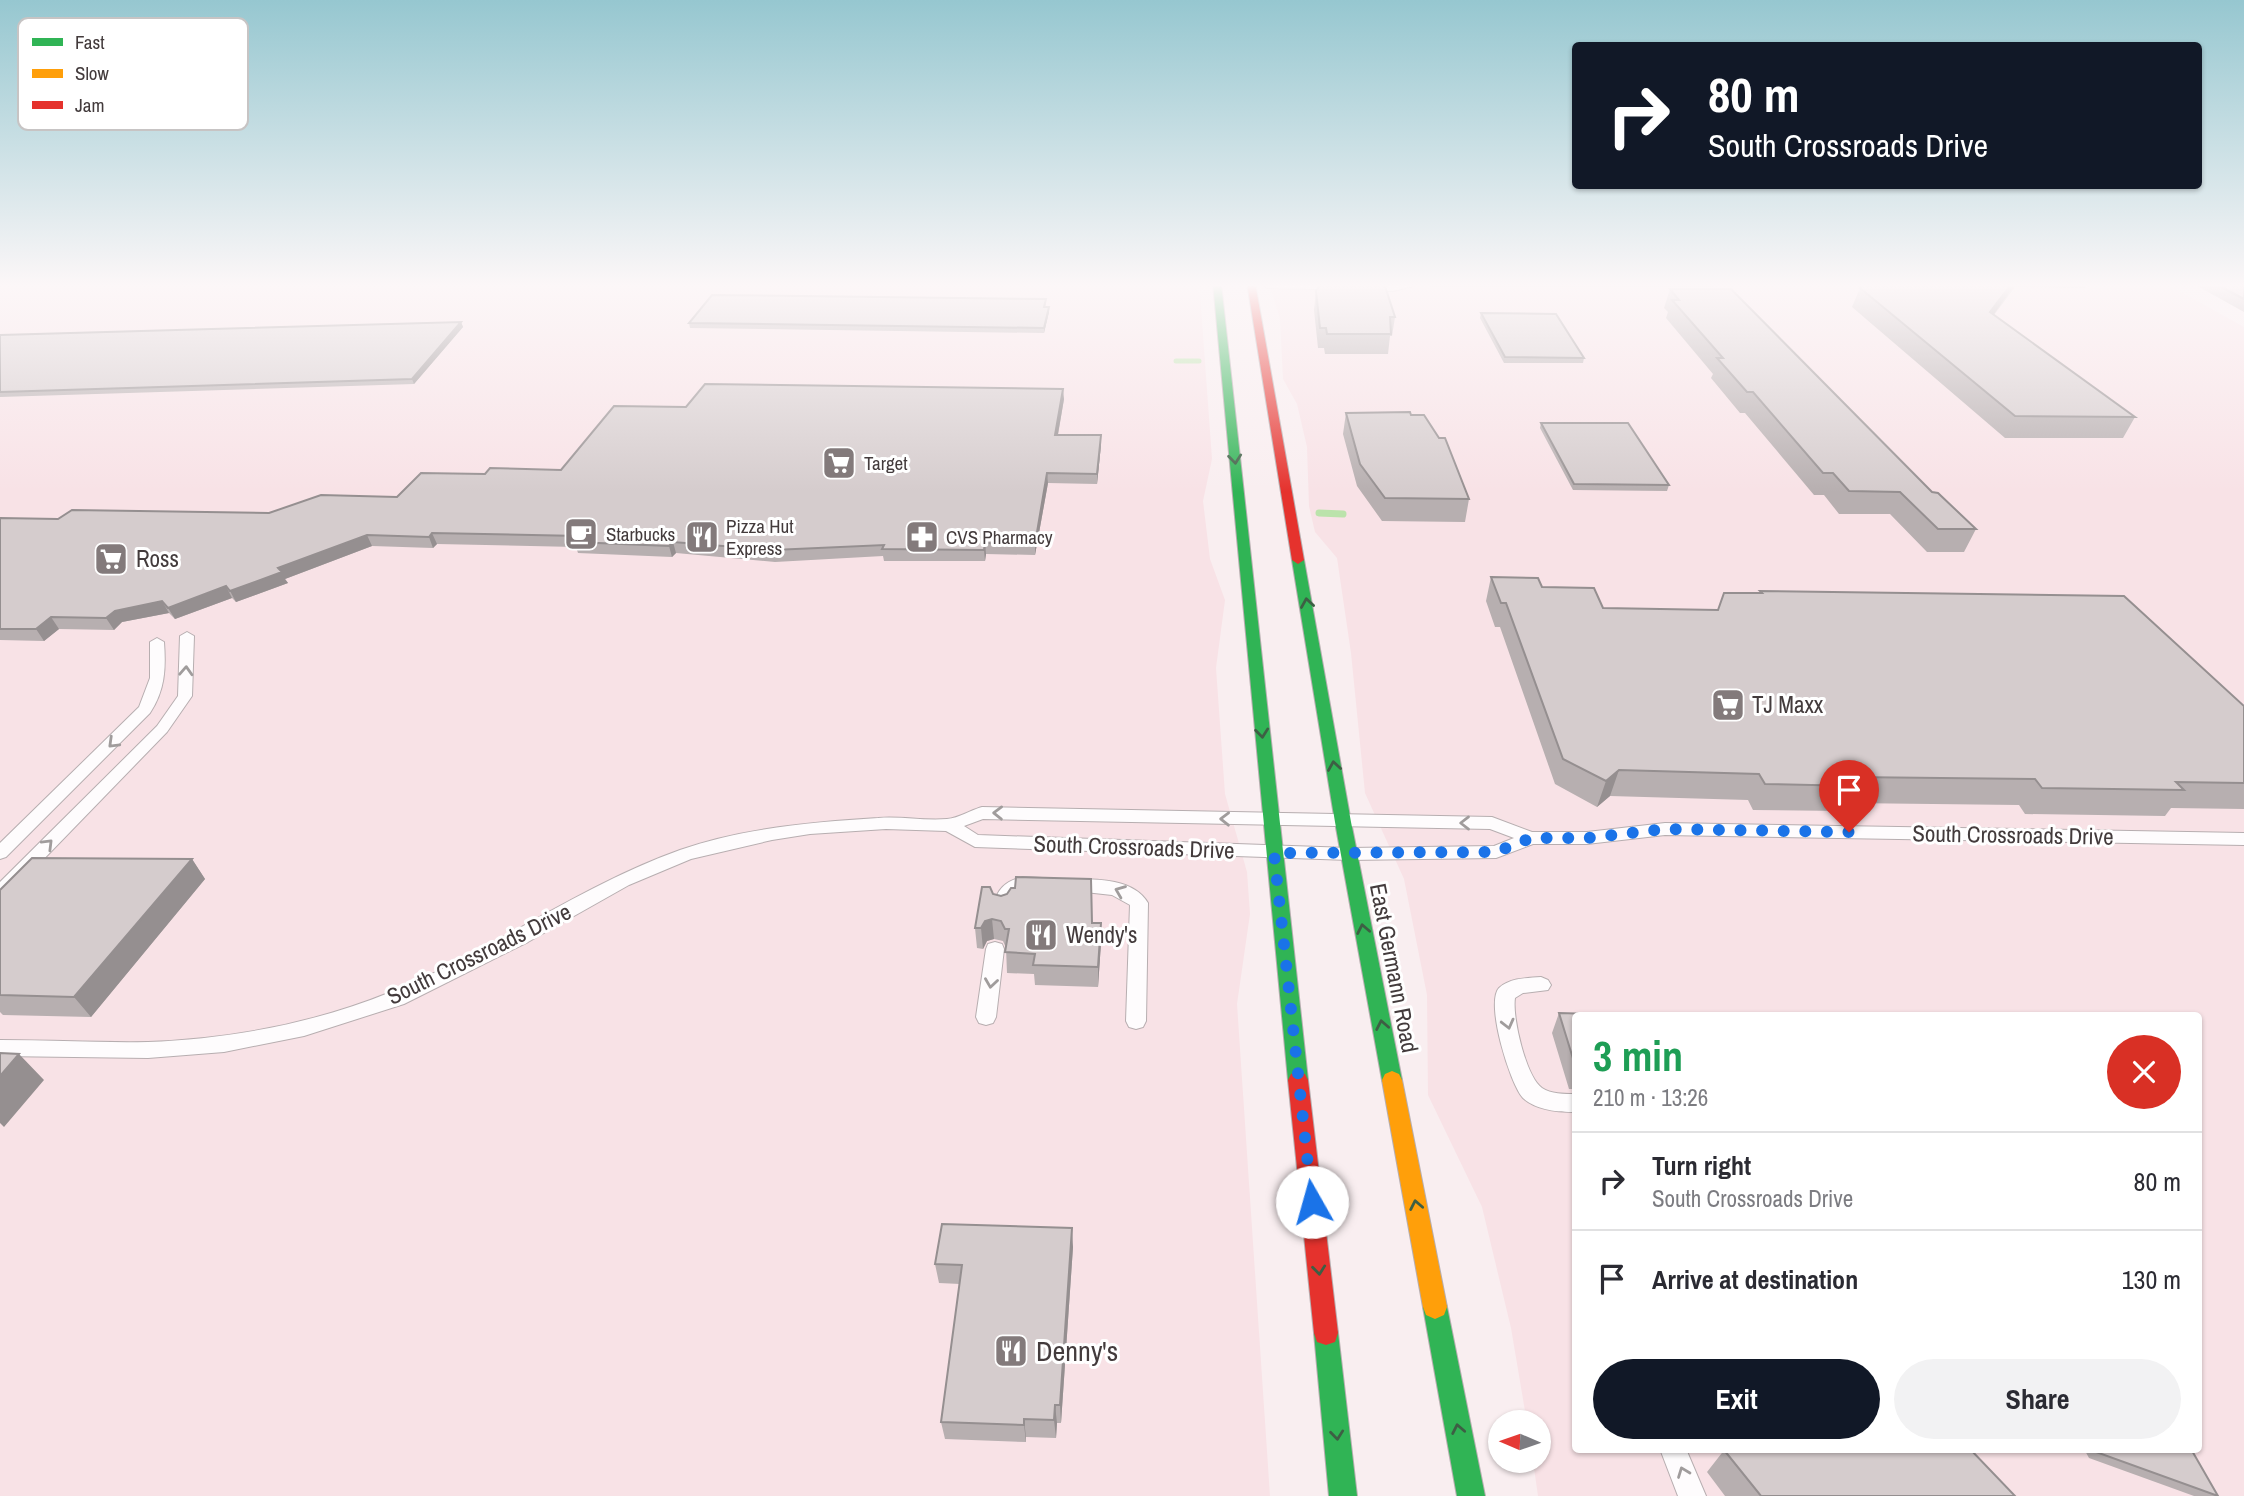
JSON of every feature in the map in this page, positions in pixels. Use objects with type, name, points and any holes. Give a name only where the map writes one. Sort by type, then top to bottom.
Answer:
[{"type":"main road","points":[[1224,353],[1343,1496]]},
{"type":"main road","name":"East Germann Road","points":[[1263,353],[1343,822],[1471,1496]]},
{"type":"lane","points":[[0,893],[162,729],[185,696],[187,636]]},
{"type":"lane","points":[[0,853],[145,710],[157,690],[157,642]]},
{"type":"lane","name":"South Crossroads Drive","points":[[0,1048],[148,1050],[224,1044],[304,1028],[397,998],[512,942],[622,880],[687,853],[810,828],[886,823],[950,825],[982,813],[1492,823],[1531,838],[1587,838],[1665,829],[2244,839]]},
{"type":"lane","name":"South Crossroads Drive","points":[[950,825],[975,841],[1274,853],[1496,852],[1531,838]]},
{"type":"lane","points":[[1002,907],[1009,888],[1023,883],[1114,886],[1129,894],[1139,903],[1140,910],[1136,1021]]},
{"type":"lane","points":[[986,1017],[995,949]]},
{"type":"lane","points":[[1541,985],[1520,986],[1506,994],[1504,1006],[1522,1080],[1530,1091],[1544,1100],[1572,1103]]},
{"type":"lane","points":[[1676,1453],[1692,1496]]},
{"type":"shaded area","points":[[0,353],[1204,353],[1212,459],[1203,501],[1210,559],[1225,600],[1216,668],[1225,794],[1247,872],[1250,914],[1237,1004],[1270,1496],[0,1496]]},
{"type":"shaded area","points":[[1282,353],[2244,353],[2244,1496],[1538,1496],[1535,1474],[1551,1473],[1551,1410],[1525,1410],[1511,1328],[1482,1207],[1428,1095],[1427,995],[1404,879],[1365,793],[1351,653],[1337,558],[1315,532],[1309,506],[1307,447],[1297,404],[1283,379]]},
{"type":"building","points":[[0,353],[435,353],[412,379],[0,392]]},
{"type":"building","points":[[1503,353],[1581,353],[1584,358],[1505,357]]},
{"type":"building","points":[[1718,353],[1794,353],[1932,492],[1938,493],[1976,529],[1938,529],[1900,492],[1849,491],[1833,473],[1823,473],[1753,392],[1747,392],[1717,358],[1723,358]]},
{"type":"building","points":[[1938,353],[2046,353],[2135,417],[2015,416]]},
{"type":"building","name":"Target","points":[[705,384],[1063,389],[1055,435],[1101,435],[1097,474],[1047,473],[1035,544],[985,543],[984,550],[882,549],[884,545],[773,550],[673,542],[669,546],[575,542],[579,536],[432,533],[429,537],[367,535],[278,568],[282,572],[230,591],[226,586],[168,608],[162,601],[115,611],[106,618],[51,617],[36,629],[0,629],[0,518],[58,519],[72,510],[269,513],[321,495],[397,497],[421,473],[485,474],[490,468],[561,470],[614,406],[686,407]]},
{"type":"building","points":[[1410,412],[1411,415],[1424,415],[1439,438],[1445,438],[1469,499],[1385,498],[1360,464],[1346,413]]},
{"type":"building","points":[[1541,423],[1628,423],[1669,485],[1574,484]]},
{"type":"building","points":[[1491,577],[1538,578],[1542,587],[1594,588],[1603,608],[1718,610],[1724,593],[1762,593],[1760,591],[2124,596],[2244,706],[2244,783],[2176,782],[2184,790],[2042,788],[2035,779],[1850,777],[1856,786],[1765,784],[1759,774],[1619,770],[1606,781],[1563,759],[1506,603],[1501,603]]},
{"type":"building","points":[[32,858],[192,859],[74,997],[0,995],[0,890]]},
{"type":"building","points":[[1016,877],[1091,879],[1092,923],[1101,923],[1098,967],[1033,965],[1035,954],[1005,952],[1009,929],[1005,929],[1001,921],[992,919],[985,921],[981,928],[975,928],[982,887],[990,887],[993,894],[1001,896],[1015,888]]},
{"type":"building","points":[[1559,1013],[1572,1013],[1572,1055]]},
{"type":"building","points":[[0,1053],[19,1054],[0,1076]]},
{"type":"building","name":"Denny's","points":[[942,1224],[1072,1228],[1060,1405],[1055,1405],[1054,1420],[1024,1419],[1024,1425],[941,1422],[962,1265],[935,1264]]},
{"type":"building","points":[[1726,1453],[1974,1453],[2015,1496],[1761,1496]]},
{"type":"building","points":[[2099,1453],[2193,1453],[2218,1496]]},
{"type":"waterway","points":[[1176,361],[1199,361]]},
{"type":"waterway","points":[[1319,513],[1343,514]]},
{"type":"traffic: fast","points":[[1224,353],[1298,1080]]},
{"type":"traffic: fast","points":[[1298,560],[1343,822],[1392,1080]]},
{"type":"traffic: fast","points":[[1435,1307],[1471,1496]]},
{"type":"traffic: fast","points":[[1326,1333],[1343,1496]]},
{"type":"traffic: slow","points":[[1392,1080],[1435,1307]]},
{"type":"traffic: jam","points":[[1263,353],[1298,560]]},
{"type":"traffic: jam","points":[[1298,1080],[1326,1333]]},
{"type":"place","name":"Target","points":[[839,463]]},
{"type":"place","name":"Starbucks","points":[[581,534]]},
{"type":"place","name":"Pizza Hut Express","points":[[702,537]]},
{"type":"place","name":"CVS Pharmacy","points":[[922,537]]},
{"type":"place","name":"Ross","points":[[111,559]]},
{"type":"place","name":"TJ Maxx","points":[[1728,705]]},
{"type":"place","name":"Wendy's","points":[[1041,935]]},
{"type":"place","name":"Denny's","points":[[1011,1351]]},
{"type":"route","points":[[1312,1202],[1274,853],[1496,852],[1531,838],[1587,838],[1665,829],[1849,832]]}]
